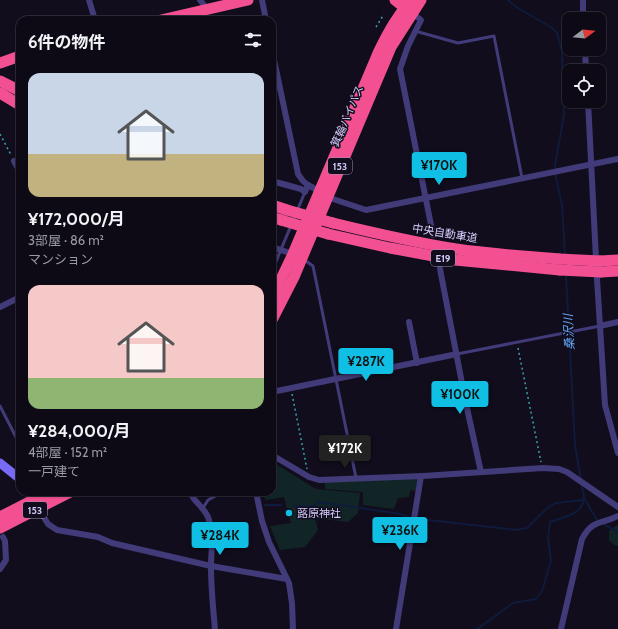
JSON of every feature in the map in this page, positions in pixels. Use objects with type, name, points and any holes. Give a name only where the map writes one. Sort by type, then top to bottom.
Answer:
[{"type":"highway","points":[[178,16],[248,0]]},
{"type":"highway","points":[[395,0],[409,7]]},
{"type":"highway","name":"153","points":[[409,7],[421,0]]},
{"type":"highway","name":"箕輪バイパス","points":[[276,314],[280,307],[297,256],[379,51],[386,37],[409,7]]},
{"type":"highway","points":[[0,63],[16,57]]},
{"type":"highway","points":[[0,81],[16,89]]},
{"type":"highway","points":[[0,93],[16,103]]},
{"type":"highway","name":"中央自動車道","points":[[276,206],[333,223],[392,237],[456,249],[500,254],[601,272],[618,271]]},
{"type":"highway","name":"中央自動車道","points":[[276,219],[328,234],[390,248],[455,260],[560,265],[600,260],[618,260]]},
{"type":"highway","name":"箕輪バイパス","points":[[276,291],[297,256]]},
{"type":"highway","name":"153","points":[[0,517],[34,500],[52,496]]},
{"type":"highway","name":"153","points":[[1,532],[34,500]]},
{"type":"street","points":[[89,0],[93,16]]},
{"type":"street","points":[[200,0],[207,9]]},
{"type":"street","points":[[262,0],[265,16]]},
{"type":"street","points":[[583,0],[584,12]]},
{"type":"street","points":[[409,7],[421,20],[408,46],[400,69],[433,235]]},
{"type":"street","points":[[276,69],[298,174],[303,181],[323,194],[366,210],[618,159]]},
{"type":"street","points":[[588,108],[605,405],[618,453]]},
{"type":"street","points":[[14,161],[16,165]]},
{"type":"street","points":[[276,182],[301,189],[305,192],[308,185]]},
{"type":"street","points":[[276,248],[297,256]]},
{"type":"street","points":[[440,269],[465,399],[481,472]]},
{"type":"street","points":[[0,308],[16,299]]},
{"type":"street","points":[[410,322],[417,363]]},
{"type":"street","points":[[600,326],[618,322]]},
{"type":"street","points":[[276,391],[337,380],[457,354]]},
{"type":"street","points":[[276,457],[309,477],[319,480],[421,476],[543,468],[559,469],[567,472],[618,507]]},
{"type":"street","points":[[0,464],[16,477]]},
{"type":"street","points":[[396,629],[421,476]]},
{"type":"street","points":[[192,496],[195,501],[203,508],[209,519],[212,536],[211,566],[215,629]]},
{"type":"street","points":[[257,496],[262,521],[269,542],[287,579],[292,603],[293,629]]},
{"type":"street","points":[[34,500],[48,524],[57,530],[98,537],[117,544],[211,566],[287,579]]},
{"type":"street","points":[[562,629],[582,540],[586,532],[592,526],[618,516]]},
{"type":"street","points":[[0,569],[6,560],[5,541],[1,532]]},
{"type":"lane","points":[[415,31],[458,43],[494,36],[522,178]]},
{"type":"lane","points":[[276,263],[305,192]]},
{"type":"lane","points":[[297,256],[313,266],[356,478]]},
{"type":"lane","points":[[457,354],[600,326]]},
{"type":"lane","points":[[0,406],[16,437]]},
{"type":"lane","points":[[203,508],[208,500],[216,496]]},
{"type":"path","points":[[376,27],[384,14]]},
{"type":"path","points":[[0,134],[14,161]]},
{"type":"path","points":[[517,342],[543,468]]},
{"type":"path","points":[[291,388],[309,477]]},
{"type":"green space","points":[[276,464],[316,489],[360,493],[358,513],[348,522],[315,518],[318,530],[305,547],[280,550],[270,526],[291,523],[284,497],[265,500],[264,496],[276,496]]},
{"type":"green space","points":[[418,478],[416,491],[410,490],[409,497],[398,498],[394,509],[363,505],[363,492],[325,489],[325,481]]},
{"type":"green space","points":[[617,525],[618,546],[614,545],[609,540],[609,531]]},
{"type":"waterway","name":"桑沢川","points":[[508,0],[516,7],[551,27],[557,33],[562,52],[564,115],[555,165],[556,178],[562,205],[565,256]]},
{"type":"waterway","name":"桑沢川","points":[[566,275],[575,445],[581,480]]},
{"type":"waterway","name":"桑沢川","points":[[477,629],[513,603],[536,599],[542,591],[551,561],[548,538],[550,522],[572,514],[581,507],[584,497],[581,484]]},
{"type":"waterway","points":[[584,498],[597,520]]},
{"type":"waterway","points":[[420,519],[516,530],[527,528],[547,508],[556,503],[583,500]]},
{"type":"waterway","points":[[293,506],[314,506],[319,502],[401,514],[408,517]]},
{"type":"waterway","points":[[265,505],[281,505]]},
{"type":"waterway","points":[[605,525],[618,532]]},
{"type":"place","name":"蕗原神社","points":[[289,513]]}]
